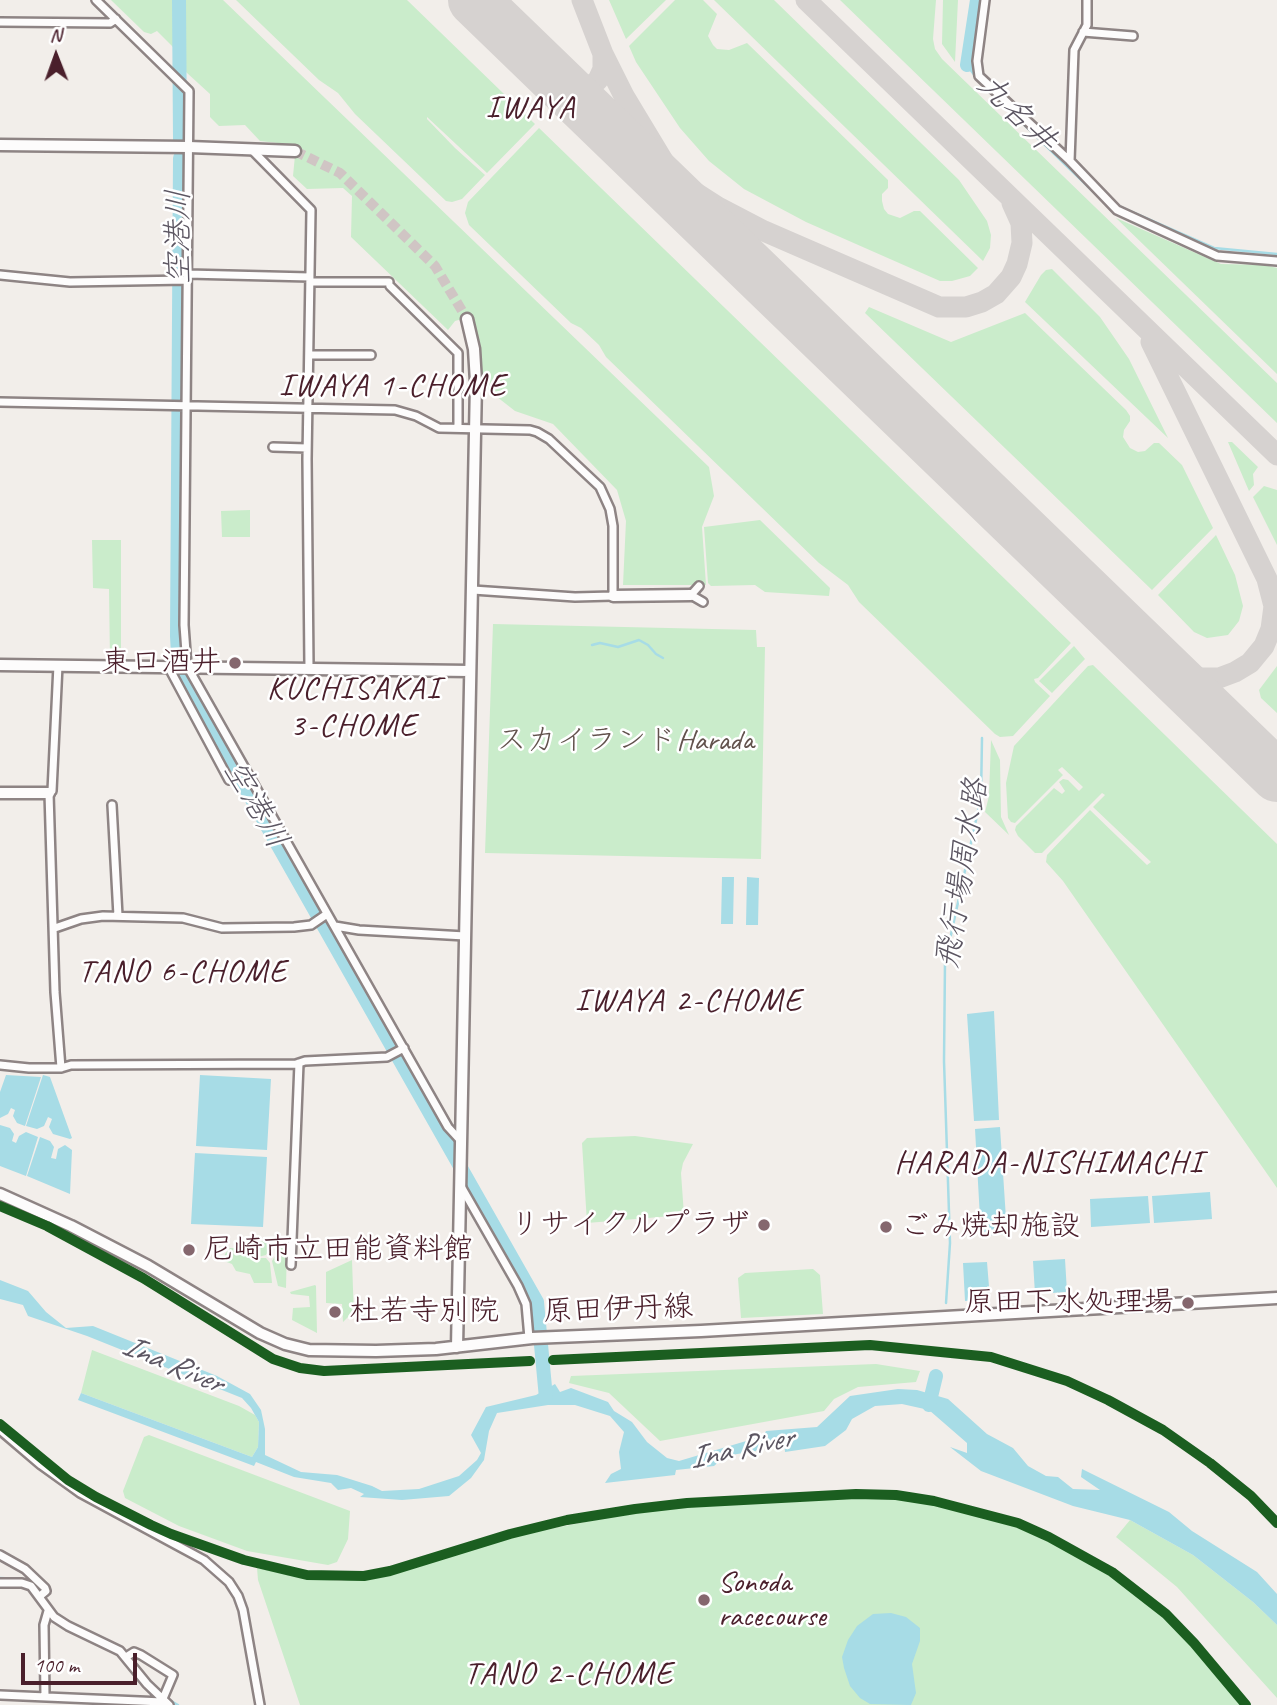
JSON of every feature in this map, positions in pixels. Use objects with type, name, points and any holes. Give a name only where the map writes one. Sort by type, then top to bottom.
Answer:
[{"type":"street","points":[[96,0],[190,91],[184,406],[184,625],[178,666],[229,780]]},
{"type":"street","points":[[985,0],[977,61],[979,76],[1070,161],[1117,210],[1217,256],[1277,261]]},
{"type":"street","points":[[1070,161],[1074,50],[1087,25],[1087,0]]},
{"type":"street","points":[[0,22],[110,23],[116,19]]},
{"type":"street","points":[[1083,32],[1133,36]]},
{"type":"street","points":[[0,145],[295,151]]},
{"type":"street","points":[[251,149],[311,210],[307,448],[309,668]]},
{"type":"street","points":[[0,275],[70,282],[186,278],[389,284],[458,354],[458,428]]},
{"type":"street","points":[[457,1347],[475,428],[474,349],[467,319]]},
{"type":"street","points":[[310,355],[371,355]]},
{"type":"street","points":[[0,402],[395,410],[416,416],[439,428],[537,432],[549,439],[600,487],[613,520],[613,596]]},
{"type":"street","points":[[272,447],[307,448]]},
{"type":"street","points":[[691,595],[699,586]]},
{"type":"street","points":[[473,590],[575,597],[691,595],[703,602]]},
{"type":"street","points":[[0,665],[470,671]]},
{"type":"street","points":[[58,665],[52,791],[49,793],[55,992],[61,1068]]},
{"type":"street","points":[[178,666],[335,926],[402,1049],[460,1144]]},
{"type":"street","points":[[0,793],[49,793]]},
{"type":"street","points":[[112,805],[118,916]]},
{"type":"street","points":[[55,928],[81,919],[118,916],[183,918],[222,928],[294,927],[315,922],[326,915]]},
{"type":"street","points":[[335,926],[359,930],[465,936]]},
{"type":"street","points":[[0,1065],[61,1068],[71,1065],[299,1063],[390,1056],[402,1049]]},
{"type":"street","points":[[291,1265],[299,1063]]},
{"type":"street","points":[[460,1184],[526,1304],[530,1338]]},
{"type":"street","name":"原田伊丹線","points":[[0,1194],[71,1226],[148,1266],[260,1333],[285,1344],[324,1351],[457,1347],[530,1338],[701,1331],[1277,1298]]},
{"type":"street","points":[[0,1430],[41,1465],[80,1493],[204,1560],[229,1582],[243,1610],[260,1705]]},
{"type":"street","points":[[0,1555],[25,1569],[45,1588],[46,1591],[40,1596]]},
{"type":"street","points":[[0,1583],[22,1583],[31,1586],[48,1611],[68,1626],[114,1647],[126,1657],[165,1703]]},
{"type":"street","points":[[45,1696],[44,1625],[48,1611]]},
{"type":"street","points":[[126,1657],[134,1653],[141,1655],[173,1675],[165,1703]]},
{"type":"street","points":[[0,1695],[165,1703]]},
{"type":"green space","points":[[111,0],[223,0],[709,467],[714,496],[702,527],[706,585],[623,585],[626,521],[617,490],[553,424],[515,411],[483,386],[480,345],[472,316],[455,321],[448,330],[351,237],[352,196],[343,188],[307,189],[293,176],[296,145],[260,141],[245,125],[219,126],[210,117],[210,94],[175,62],[174,48],[157,31],[151,34],[144,32]]},
{"type":"green space","points":[[236,0],[407,0],[535,124],[487,173],[427,117],[455,148],[485,175],[462,199],[446,201],[355,114],[338,93],[319,80]]},
{"type":"green space","points":[[609,0],[666,0],[626,39]]},
{"type":"green space","points":[[675,0],[703,0],[717,14],[708,36],[717,49],[729,50],[747,43],[888,180],[888,188],[882,194],[882,201],[888,214],[900,218],[920,211],[978,268],[970,276],[940,281],[806,222],[744,189],[709,161],[680,128],[636,62],[629,46]]},
{"type":"green space","points":[[714,0],[774,0],[959,180],[987,221],[991,235],[990,248],[983,261]]},
{"type":"green space","points":[[840,0],[936,0],[933,39],[935,49],[942,59],[1277,383],[1277,423]]},
{"type":"green space","points":[[943,0],[958,0],[955,62],[942,44]]},
{"type":"green space","points":[[539,128],[1071,643],[1034,679],[1050,696],[1013,736],[1000,737],[995,734],[859,602],[848,585],[819,563],[606,357],[599,345],[581,328],[571,323],[469,225],[465,213],[468,202]]},
{"type":"green space","points":[[1116,218],[1221,264],[1265,265],[1277,268],[1277,374]]},
{"type":"green space","points":[[1052,269],[1100,317],[1129,359],[1168,438],[1025,302],[1041,275]]},
{"type":"green space","points":[[869,307],[951,342],[1025,313],[1126,410],[1130,421],[1123,437],[1130,448],[1138,452],[1145,451],[1154,443],[1159,443],[1182,465],[1213,528],[1152,590],[865,313]]},
{"type":"green space","points":[[1228,442],[1232,442],[1258,467],[1253,474],[1254,485],[1249,491]]},
{"type":"green space","points":[[1264,486],[1277,490],[1277,545],[1253,497]]},
{"type":"green space","points":[[250,510],[250,537],[222,537],[221,511]]},
{"type":"green space","points":[[760,520],[830,588],[829,596],[765,592],[755,585],[711,586],[708,583],[704,527]]},
{"type":"green space","points":[[1216,535],[1235,575],[1243,606],[1239,621],[1228,635],[1207,638],[1194,632],[1158,595]]},
{"type":"green space","points":[[92,540],[121,540],[121,660],[110,661],[109,589],[93,588]]},
{"type":"green space","name":"スカイランドHarada","points":[[493,624],[756,630],[757,647],[765,647],[761,859],[485,853]]},
{"type":"green space","points":[[1074,646],[1085,659],[1052,693],[1039,681]]},
{"type":"green space","points":[[1093,665],[1277,844],[1277,1188],[1063,881],[1046,862],[1047,855],[1090,810],[1147,865],[1151,862],[1093,807],[1105,795],[1102,793],[1042,853],[1035,853],[1018,836],[1016,826],[1054,788],[1062,794],[1065,791],[1059,782],[1063,779],[1068,780],[1079,791],[1083,787],[1062,767],[1058,770],[1063,775],[1015,823],[1008,818],[1006,783],[1014,746],[1088,666]]},
{"type":"green space","points":[[1277,666],[1277,713],[1261,698],[1259,690]]},
{"type":"green space","points":[[991,740],[1000,760],[1001,817],[1009,835],[985,812],[989,796]]},
{"type":"green space","points":[[635,1136],[693,1144],[681,1173],[684,1215],[587,1223],[582,1143],[587,1138]]},
{"type":"green space","points":[[240,1240],[287,1243],[286,1288],[278,1286],[272,1261],[278,1251],[273,1247],[266,1255],[258,1257],[241,1248]]},
{"type":"green space","points":[[230,1248],[235,1248],[250,1258],[266,1258],[270,1263],[272,1283],[254,1283],[250,1274],[236,1271],[232,1264],[224,1261]]},
{"type":"green space","points":[[352,1260],[354,1318],[350,1315],[343,1322],[342,1304],[326,1303],[326,1272]]},
{"type":"green space","points":[[813,1269],[820,1275],[823,1314],[741,1318],[738,1278],[745,1273]]},
{"type":"green space","points":[[315,1285],[317,1333],[292,1320],[293,1308],[310,1307],[309,1296],[290,1292]]},
{"type":"green space","points":[[92,1350],[239,1406],[255,1415],[259,1422],[258,1447],[252,1457],[81,1393]]},
{"type":"green space","points":[[876,1364],[920,1371],[916,1382],[858,1387],[834,1399],[824,1411],[660,1441],[609,1393],[569,1383],[571,1376]]},
{"type":"green space","points":[[149,1435],[350,1511],[348,1539],[337,1562],[328,1565],[247,1551],[179,1526],[125,1498],[123,1491],[144,1437]]},
{"type":"green space","name":"Sonoda racecourse","points":[[840,1498],[905,1499],[941,1504],[992,1517],[1059,1545],[1106,1573],[1158,1612],[1188,1641],[1241,1705],[300,1705],[258,1580],[257,1568],[341,1581],[380,1576],[514,1536],[626,1514],[677,1507]]},
{"type":"green space","points":[[1130,1520],[1193,1555],[1253,1602],[1277,1625],[1277,1698],[1177,1587],[1116,1537]]},
{"type":"water","points":[[722,877],[734,877],[733,924],[721,924]]},
{"type":"water","points":[[747,877],[759,878],[758,925],[746,925]]},
{"type":"water","points":[[994,1011],[999,1120],[974,1121],[967,1014]]},
{"type":"water","points":[[6,1075],[41,1077],[25,1126],[17,1123],[13,1116],[15,1110],[11,1108],[8,1114],[0,1118],[0,1092]]},
{"type":"water","points":[[43,1075],[50,1077],[72,1138],[70,1139],[53,1134],[49,1127],[52,1119],[48,1117],[44,1126],[37,1129],[26,1126]]},
{"type":"water","points":[[200,1075],[271,1079],[267,1150],[196,1146]]},
{"type":"water","points":[[0,1125],[10,1128],[14,1134],[12,1141],[16,1143],[19,1136],[26,1132],[38,1137],[26,1176],[0,1166]]},
{"type":"water","points":[[1000,1127],[1007,1234],[981,1236],[975,1129]]},
{"type":"water","points":[[40,1137],[50,1141],[54,1147],[51,1158],[56,1159],[58,1149],[65,1145],[72,1150],[70,1194],[27,1176]]},
{"type":"water","points":[[195,1153],[267,1157],[263,1227],[191,1224]]},
{"type":"water","points":[[1210,1192],[1212,1219],[1154,1223],[1152,1196]]},
{"type":"water","points":[[1148,1196],[1150,1223],[1091,1227],[1090,1199]]},
{"type":"water","points":[[1065,1259],[1067,1292],[1035,1294],[1033,1261]]},
{"type":"water","points":[[987,1262],[990,1299],[965,1301],[963,1263]]},
{"type":"water","name":"Ina River","points":[[0,1280],[28,1291],[46,1312],[66,1328],[93,1326],[217,1376],[250,1394],[261,1410],[265,1429],[265,1455],[301,1472],[337,1475],[382,1491],[419,1489],[459,1476],[481,1453],[471,1435],[486,1407],[536,1395],[555,1384],[560,1392],[571,1388],[608,1402],[614,1411],[632,1422],[647,1442],[667,1458],[679,1461],[763,1436],[766,1431],[817,1427],[850,1396],[898,1389],[917,1390],[948,1399],[987,1434],[1013,1448],[1028,1466],[1046,1476],[1058,1477],[1073,1489],[1100,1490],[1081,1477],[1082,1469],[1169,1512],[1192,1531],[1257,1572],[1277,1594],[1277,1625],[1253,1602],[1193,1555],[1130,1520],[1073,1506],[981,1471],[950,1447],[967,1453],[967,1443],[929,1410],[902,1404],[875,1406],[852,1419],[846,1430],[825,1446],[785,1452],[784,1437],[762,1443],[756,1451],[725,1456],[714,1466],[676,1470],[675,1475],[605,1483],[611,1474],[621,1469],[619,1452],[624,1432],[610,1416],[575,1405],[548,1405],[497,1413],[489,1431],[484,1460],[471,1478],[449,1496],[402,1500],[360,1497],[364,1494],[351,1488],[338,1490],[331,1483],[294,1477],[256,1462],[254,1466],[78,1400],[81,1393],[252,1457],[258,1447],[259,1422],[242,1398],[87,1336],[28,1316],[23,1305],[0,1299]]},
{"type":"water","points":[[891,1613],[906,1617],[920,1628],[920,1641],[912,1664],[916,1693],[911,1705],[870,1704],[860,1698],[850,1686],[844,1668],[842,1657],[857,1626],[873,1614]]},
{"type":"waterway","name":"空港川","points":[[179,0],[180,139]]},
{"type":"waterway","name":"九名井","points":[[967,65],[977,0]]},
{"type":"waterway","name":"九名井","points":[[967,65],[978,80],[1106,204]]},
{"type":"waterway","name":"空港川","points":[[180,158],[179,671],[537,1302],[546,1398]]},
{"type":"waterway","name":"九名井","points":[[1116,205],[1214,248],[1277,254]]},
{"type":"waterway","points":[[592,645],[600,643],[618,647],[639,640],[663,658]]},
{"type":"waterway","name":"飛行場周水路","points":[[946,1303],[950,1243],[944,1061],[945,962],[981,797],[982,738]]},
{"type":"waterway","name":"飛行場周水路","points":[[929,1405],[936,1376]]},
{"type":"waterway","points":[[0,1578],[21,1579],[34,1584],[54,1611],[65,1620],[119,1647]]},
{"type":"waterway","points":[[129,1656],[151,1683]]},
{"type":"waterway","points":[[166,1698],[178,1705]]},
{"type":"taxiway","points":[[582,0],[603,54],[624,96],[668,169]]},
{"type":"taxiway","points":[[806,0],[1277,455]]},
{"type":"taxiway","points":[[572,94],[586,90],[598,80],[603,69],[603,54]]},
{"type":"taxiway","points":[[596,118],[654,166],[718,207],[764,231],[939,307],[966,307],[982,302],[996,294],[1011,277],[1022,243],[1021,223],[1012,203]]},
{"type":"taxiway","points":[[687,195],[747,264]]},
{"type":"taxiway","points":[[1151,342],[1267,579],[1274,606],[1271,629],[1264,646],[1250,663],[1235,672],[1219,678],[1194,678],[1171,670],[1157,660]]},
{"type":"runway","points":[[474,0],[1277,776]]},
{"type":"tunnel","points":[[295,151],[340,173],[435,266],[467,319]]},
{"type":"cycle path","points":[[0,1206],[47,1226],[143,1278],[273,1359],[300,1368],[324,1371],[530,1361]]},
{"type":"cycle path","points":[[553,1360],[870,1345],[991,1357],[1067,1381],[1163,1430],[1251,1496],[1277,1523]]},
{"type":"cycle path","points":[[0,1424],[68,1480],[151,1525],[244,1560],[307,1575],[364,1576],[390,1571],[510,1534],[567,1520],[635,1509],[687,1503],[856,1494],[896,1495],[934,1501],[1018,1523],[1112,1572],[1166,1614],[1246,1705]]},
{"type":"place","name":"東口酒井","points":[[235,663]]},
{"type":"place","name":"リサイクルプラザ","points":[[764,1225]]},
{"type":"place","name":"ごみ焼却施設","points":[[886,1227]]},
{"type":"place","name":"尼崎市立田能資料館","points":[[189,1250]]},
{"type":"place","name":"原田下水処理場","points":[[1188,1303]]},
{"type":"place","name":"杜若寺別院","points":[[335,1312]]},
{"type":"place","name":"Sonoda racecourse","points":[[704,1600]]},
{"type":"district","name":"IWAYA","points":[[531,109]]},
{"type":"district","name":"IWAYA 1-CHOME","points":[[393,387]]},
{"type":"district","name":"KUCHISAKAI 3-CHOME","points":[[354,708]]},
{"type":"district","name":"TANO 6-CHOME","points":[[183,973]]},
{"type":"district","name":"IWAYA 2-CHOME","points":[[689,1002]]},
{"type":"district","name":"HARADA-NISHIMACHI","points":[[1049,1164]]},
{"type":"district","name":"TANO 2-CHOME","points":[[569,1675]]}]
